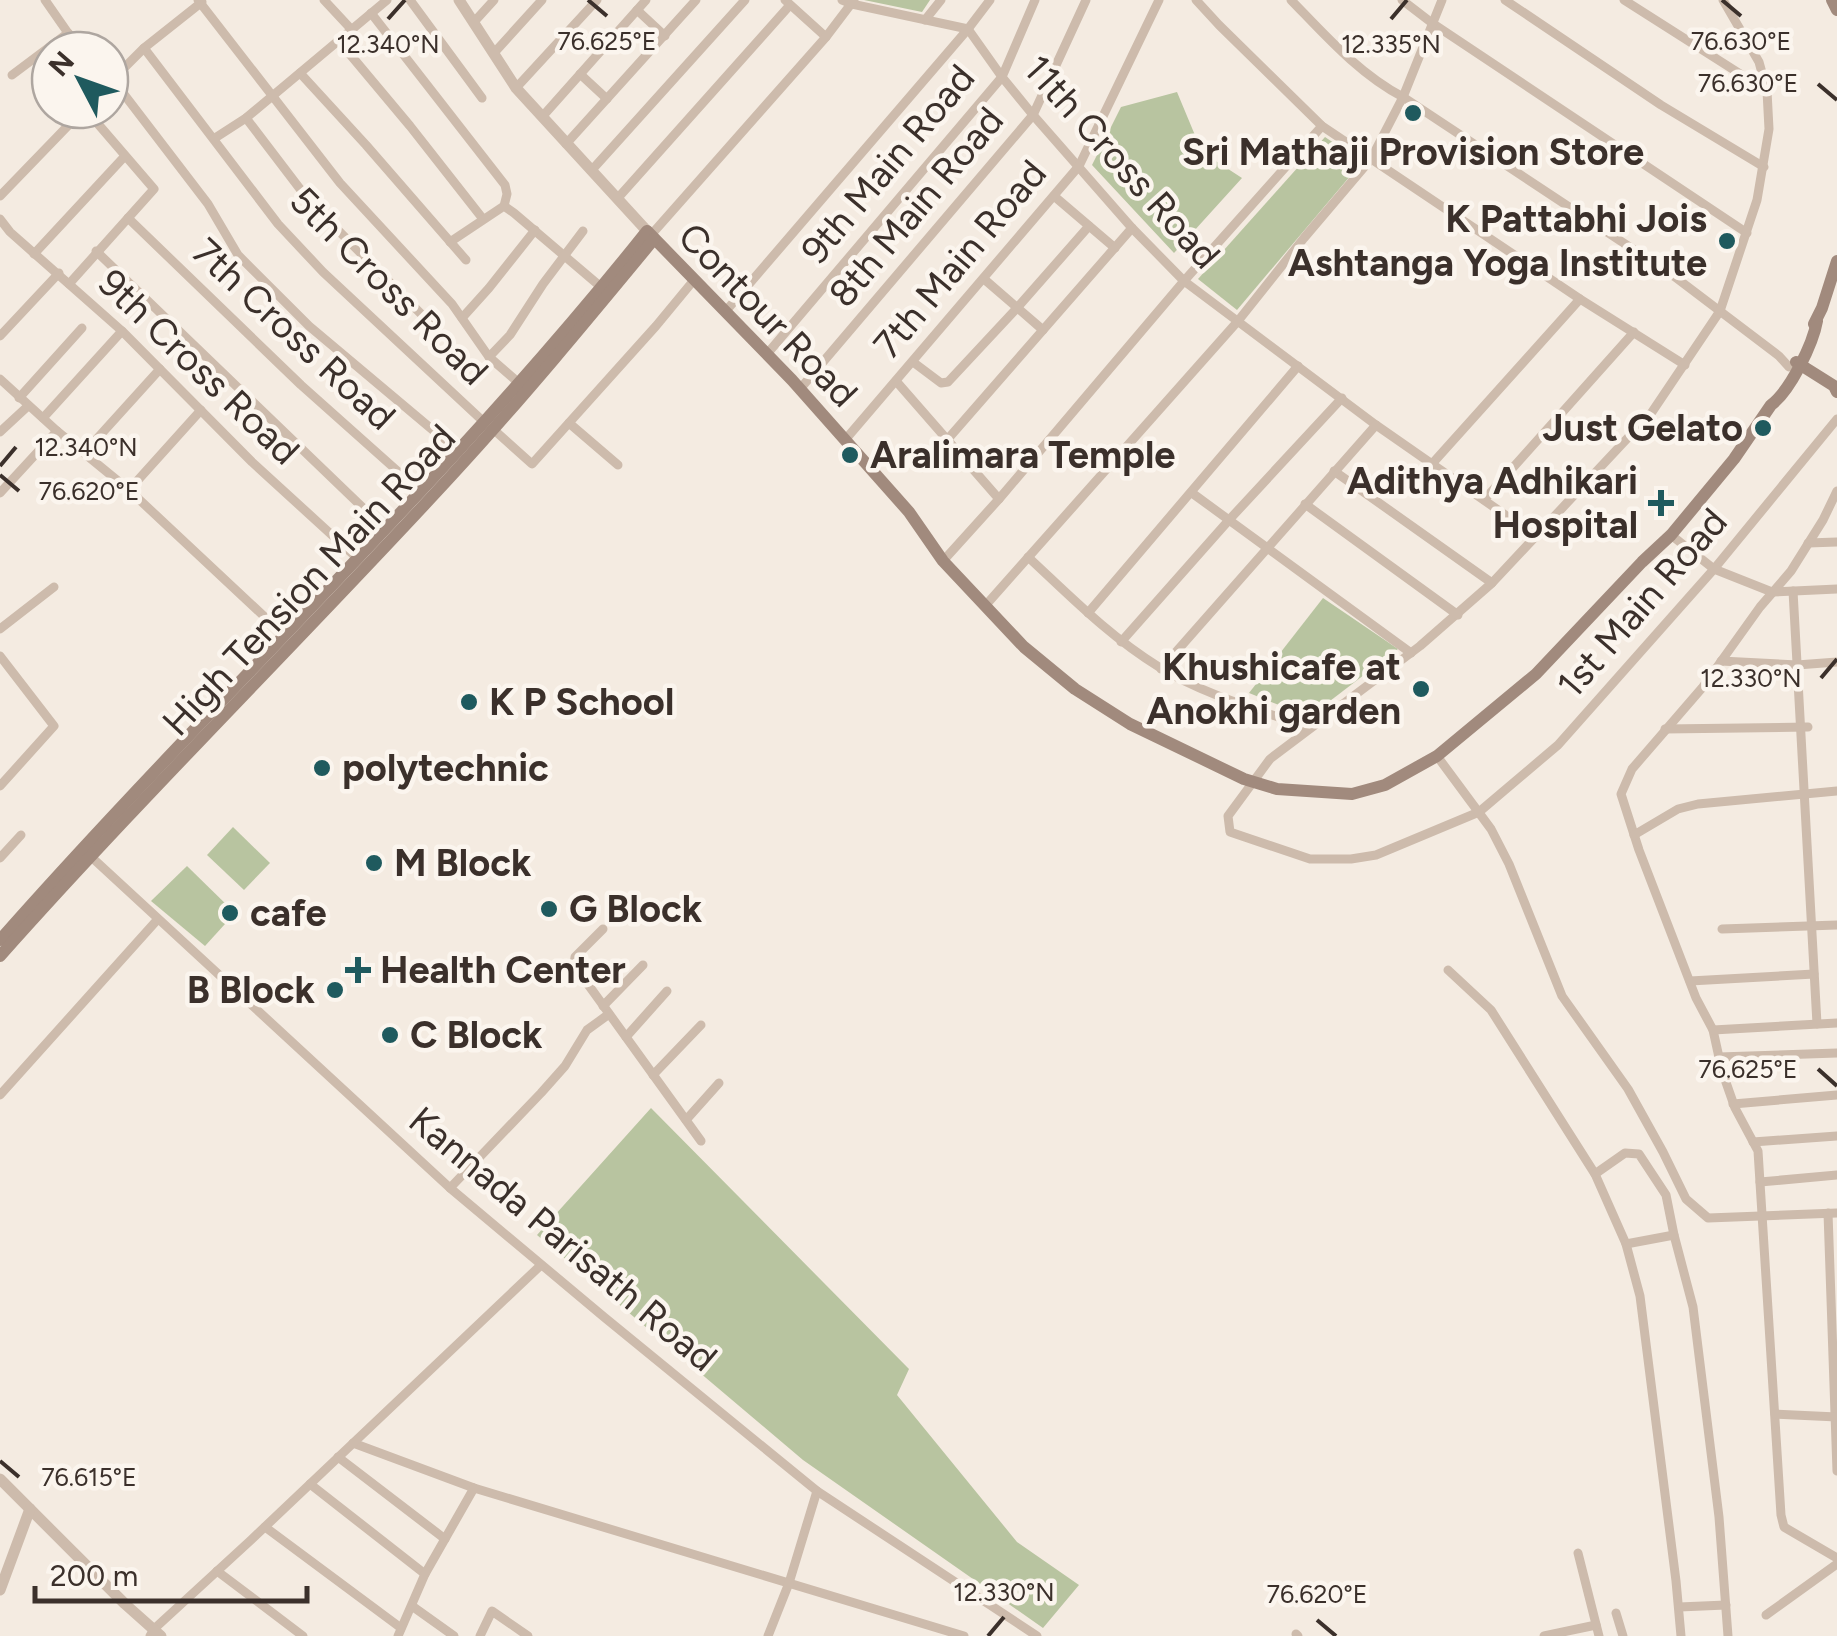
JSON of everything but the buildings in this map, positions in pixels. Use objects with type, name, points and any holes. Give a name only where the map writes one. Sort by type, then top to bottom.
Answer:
[{"type":"main road","points":[[1832,0],[1837,10]]},
{"type":"main road","points":[[523,387],[601,287],[651,235]]},
{"type":"main road","name":"Contour Road","points":[[651,235],[846,440],[910,512],[943,561],[985,606],[1024,647],[1075,689],[1130,724],[1252,781],[1277,790],[1352,794],[1385,785],[1437,756],[1536,674],[1671,535],[1734,459],[1771,404],[1778,400],[1791,364],[1817,321],[1837,261]]},
{"type":"main road","name":"High Tension Main Road","points":[[0,956],[86,852],[489,426],[651,235]]},
{"type":"main road","points":[[1791,364],[1834,386],[1837,392]]},
{"type":"main road","points":[[0,940],[86,852],[284,634],[462,455]]},
{"type":"street","points":[[45,0],[66,30]]},
{"type":"street","points":[[324,0],[350,29]]},
{"type":"street","points":[[215,138],[246,118],[387,0]]},
{"type":"street","points":[[410,0],[482,98]]},
{"type":"street","name":"Contour Road","points":[[460,0],[516,88],[651,235]]},
{"type":"street","points":[[474,22],[494,0]]},
{"type":"street","points":[[494,53],[542,0]]},
{"type":"street","points":[[516,88],[597,0]]},
{"type":"street","points":[[542,118],[646,0]]},
{"type":"street","points":[[566,144],[696,0]]},
{"type":"street","points":[[591,171],[745,0]]},
{"type":"street","points":[[925,20],[940,0]]},
{"type":"street","points":[[725,312],[990,0]]},
{"type":"street","name":"9th Main Road","points":[[767,354],[1002,77],[1035,0]]},
{"type":"street","name":"8th Main Road","points":[[800,389],[1034,115],[1086,0]]},
{"type":"street","name":"7th Main Road","points":[[846,440],[1079,166],[1160,0]]},
{"type":"street","points":[[1196,0],[1322,126],[1580,299],[1686,365]]},
{"type":"street","points":[[1291,0],[1380,85],[1675,276],[1791,364]]},
{"type":"street","points":[[1402,0],[1747,232]]},
{"type":"street","points":[[985,606],[1238,321],[1372,159],[1442,0]]},
{"type":"street","points":[[1505,0],[1661,105],[1764,167]]},
{"type":"street","points":[[1624,0],[1767,92]]},
{"type":"street","points":[[1252,781],[1270,759],[1411,653],[1492,583],[1652,412],[1720,311],[1747,232],[1764,167],[1768,129],[1767,92],[1759,62],[1724,0]]},
{"type":"street","points":[[130,61],[201,1],[340,183],[452,304],[488,356],[523,387]]},
{"type":"street","points":[[651,235],[826,36],[849,1],[968,29]]},
{"type":"street","points":[[617,199],[788,2],[826,36]]},
{"type":"street","points":[[636,10],[664,36]]},
{"type":"street","points":[[370,12],[505,185],[504,206],[450,242]]},
{"type":"street","name":"11th Cross Road","points":[[968,29],[1034,115],[1132,228],[1184,281],[1431,465],[1534,535]]},
{"type":"street","points":[[338,40],[483,219]]},
{"type":"street","name":"5th Cross Road","points":[[144,48],[278,224],[323,272],[532,464],[569,423]]},
{"type":"street","points":[[12,75],[30,62]]},
{"type":"street","points":[[300,73],[466,260]]},
{"type":"street","points":[[580,74],[607,99]]},
{"type":"street","points":[[130,103],[208,204],[238,255],[310,326],[462,455]]},
{"type":"street","points":[[246,118],[310,202],[440,333]]},
{"type":"street","points":[[943,561],[1322,126]]},
{"type":"street","points":[[0,196],[64,130]]},
{"type":"street","points":[[69,284],[154,189],[101,130]]},
{"type":"street","points":[[34,254],[124,157]]},
{"type":"street","points":[[1054,196],[1114,248]]},
{"type":"street","points":[[504,206],[601,287]]},
{"type":"street","name":"7th Cross Road","points":[[128,218],[301,385],[421,492]]},
{"type":"street","name":"9th Cross Road","points":[[0,219],[357,558]]},
{"type":"street","points":[[913,362],[945,384],[1088,226]]},
{"type":"street","points":[[947,440],[1132,228]]},
{"type":"street","points":[[462,318],[535,230]]},
{"type":"street","points":[[0,243],[10,232]]},
{"type":"street","points":[[488,356],[510,335],[583,232]]},
{"type":"street","points":[[96,251],[385,529]]},
{"type":"street","points":[[0,336],[59,273]]},
{"type":"street","points":[[984,279],[1043,330]]},
{"type":"street","points":[[618,465],[569,423],[694,280]]},
{"type":"street","points":[[1431,465],[1580,299]]},
{"type":"street","points":[[20,398],[82,328]]},
{"type":"street","points":[[43,418],[122,331]]},
{"type":"street","points":[[1484,500],[1634,332]]},
{"type":"street","points":[[1088,613],[1298,366]]},
{"type":"street","points":[[84,453],[160,370]]},
{"type":"street","points":[[0,379],[129,490],[284,634]]},
{"type":"street","points":[[896,382],[998,499]]},
{"type":"street","points":[[1121,642],[1342,398]]},
{"type":"street","points":[[0,432],[28,406]]},
{"type":"street","points":[[129,490],[201,410]]},
{"type":"street","name":"1st Main Road","points":[[1252,781],[1228,816],[1230,832],[1310,859],[1376,855],[1479,812],[1558,746],[1714,568],[1837,419]]},
{"type":"street","points":[[1161,668],[1376,425]]},
{"type":"street","points":[[0,492],[57,431]]},
{"type":"street","points":[[1334,470],[1492,583]]},
{"type":"street","points":[[1766,1615],[1837,1561],[1784,1527],[1758,1150],[1733,1104],[1713,1030],[1690,982],[1622,794],[1632,769],[1702,688],[1791,571],[1837,492]]},
{"type":"street","points":[[1192,493],[1411,653]]},
{"type":"street","points":[[1306,504],[1458,615]]},
{"type":"street","points":[[1671,535],[1714,568],[1772,592],[1837,589]]},
{"type":"street","points":[[1808,543],[1837,542]]},
{"type":"street","points":[[1028,557],[1121,642],[1161,668],[1197,686],[1310,728]]},
{"type":"street","points":[[0,630],[54,587]]},
{"type":"street","points":[[1793,591],[1804,728],[1817,1024]]},
{"type":"street","points":[[0,656],[54,726],[0,786]]},
{"type":"street","points":[[1721,661],[1837,663]]},
{"type":"street","points":[[1666,729],[1804,728]]},
{"type":"street","points":[[1437,756],[1491,829],[1510,864],[1562,996],[1628,1088],[1686,1199],[1708,1218],[1832,1213],[1837,1471]]},
{"type":"street","points":[[1634,835],[1678,808],[1837,791]]},
{"type":"street","points":[[0,858],[21,835]]},
{"type":"street","name":"Kannada Parisath Road","points":[[86,852],[450,1188],[541,1265],[817,1491],[1037,1636]]},
{"type":"street","points":[[0,1094],[158,919]]},
{"type":"street","points":[[1722,929],[1837,925]]},
{"type":"street","points":[[603,929],[574,960],[574,965],[700,1141]]},
{"type":"street","points":[[450,1188],[565,1066],[588,1030],[643,965]]},
{"type":"street","points":[[1448,970],[1492,1010],[1595,1174],[1626,1244],[1640,1296],[1681,1636]]},
{"type":"street","points":[[1690,982],[1814,974]]},
{"type":"street","points":[[626,1036],[668,991]]},
{"type":"street","points":[[1713,1030],[1837,1023]]},
{"type":"street","points":[[653,1075],[702,1026]]},
{"type":"street","points":[[1719,1057],[1837,1053]]},
{"type":"street","points":[[686,1120],[720,1084]]},
{"type":"street","points":[[1733,1104],[1837,1095]]},
{"type":"street","points":[[1753,1142],[1837,1136]]},
{"type":"street","points":[[1595,1174],[1625,1153],[1639,1154],[1666,1194],[1693,1307],[1719,1517],[1728,1636]]},
{"type":"street","points":[[1760,1182],[1837,1175]]},
{"type":"street","points":[[1626,1244],[1674,1235]]},
{"type":"street","points":[[0,1479],[155,1634],[541,1265]]},
{"type":"street","points":[[1775,1414],[1836,1416]]},
{"type":"street","points":[[353,1443],[474,1488],[964,1636]]},
{"type":"street","points":[[338,1458],[445,1539]]},
{"type":"street","points":[[310,1484],[425,1574]]},
{"type":"street","points":[[265,1527],[400,1632],[425,1574],[474,1488]]},
{"type":"street","points":[[768,1636],[817,1491]]},
{"type":"street","points":[[0,1590],[30,1509]]},
{"type":"street","points":[[1544,1636],[1597,1630],[1578,1553]]},
{"type":"street","points":[[217,1571],[303,1636]]},
{"type":"street","points":[[1678,1607],[1726,1605]]},
{"type":"street","points":[[412,1606],[454,1636]]},
{"type":"street","points":[[480,1636],[492,1611],[528,1636]]},
{"type":"street","points":[[1616,1613],[1623,1636]]},
{"type":"green space","points":[[864,0],[930,0],[922,12]]},
{"type":"green space","points":[[1177,92],[1202,152],[1242,178],[1174,253],[1092,165],[1121,107]]},
{"type":"green space","points":[[1325,137],[1362,162],[1237,310],[1198,279]]},
{"type":"green space","points":[[1323,598],[1398,649],[1309,717],[1249,693]]},
{"type":"green space","points":[[233,827],[270,863],[244,890],[207,855]]},
{"type":"green space","points":[[187,866],[235,913],[205,946],[151,901]]},
{"type":"green space","points":[[651,1108],[909,1369],[897,1395],[1017,1542],[1079,1585],[1043,1628],[803,1460],[537,1235]]},
{"type":"place","name":"Sri Mathaji Provision Store","points":[[1413,113]]},
{"type":"place","name":"K Pattabhi Jois Ashtanga Yoga Institute","points":[[1727,241]]},
{"type":"place","name":"Just Gelato","points":[[1763,428]]},
{"type":"place","name":"Aralimara Temple","points":[[850,455]]},
{"type":"place","name":"Adithya Adhikari Hospital","points":[[1661,503]]},
{"type":"place","name":"Khushicafe at Anokhi garden","points":[[1421,689]]},
{"type":"place","name":"K P School","points":[[469,702]]},
{"type":"place","name":"polytechnic","points":[[322,768]]},
{"type":"place","name":"M Block","points":[[374,863]]},
{"type":"place","name":"G Block","points":[[549,909]]},
{"type":"place","name":"cafe","points":[[230,913]]},
{"type":"place","name":"Health Center","points":[[358,970]]},
{"type":"place","name":"B Block","points":[[335,990]]},
{"type":"place","name":"C Block","points":[[390,1035]]}]
